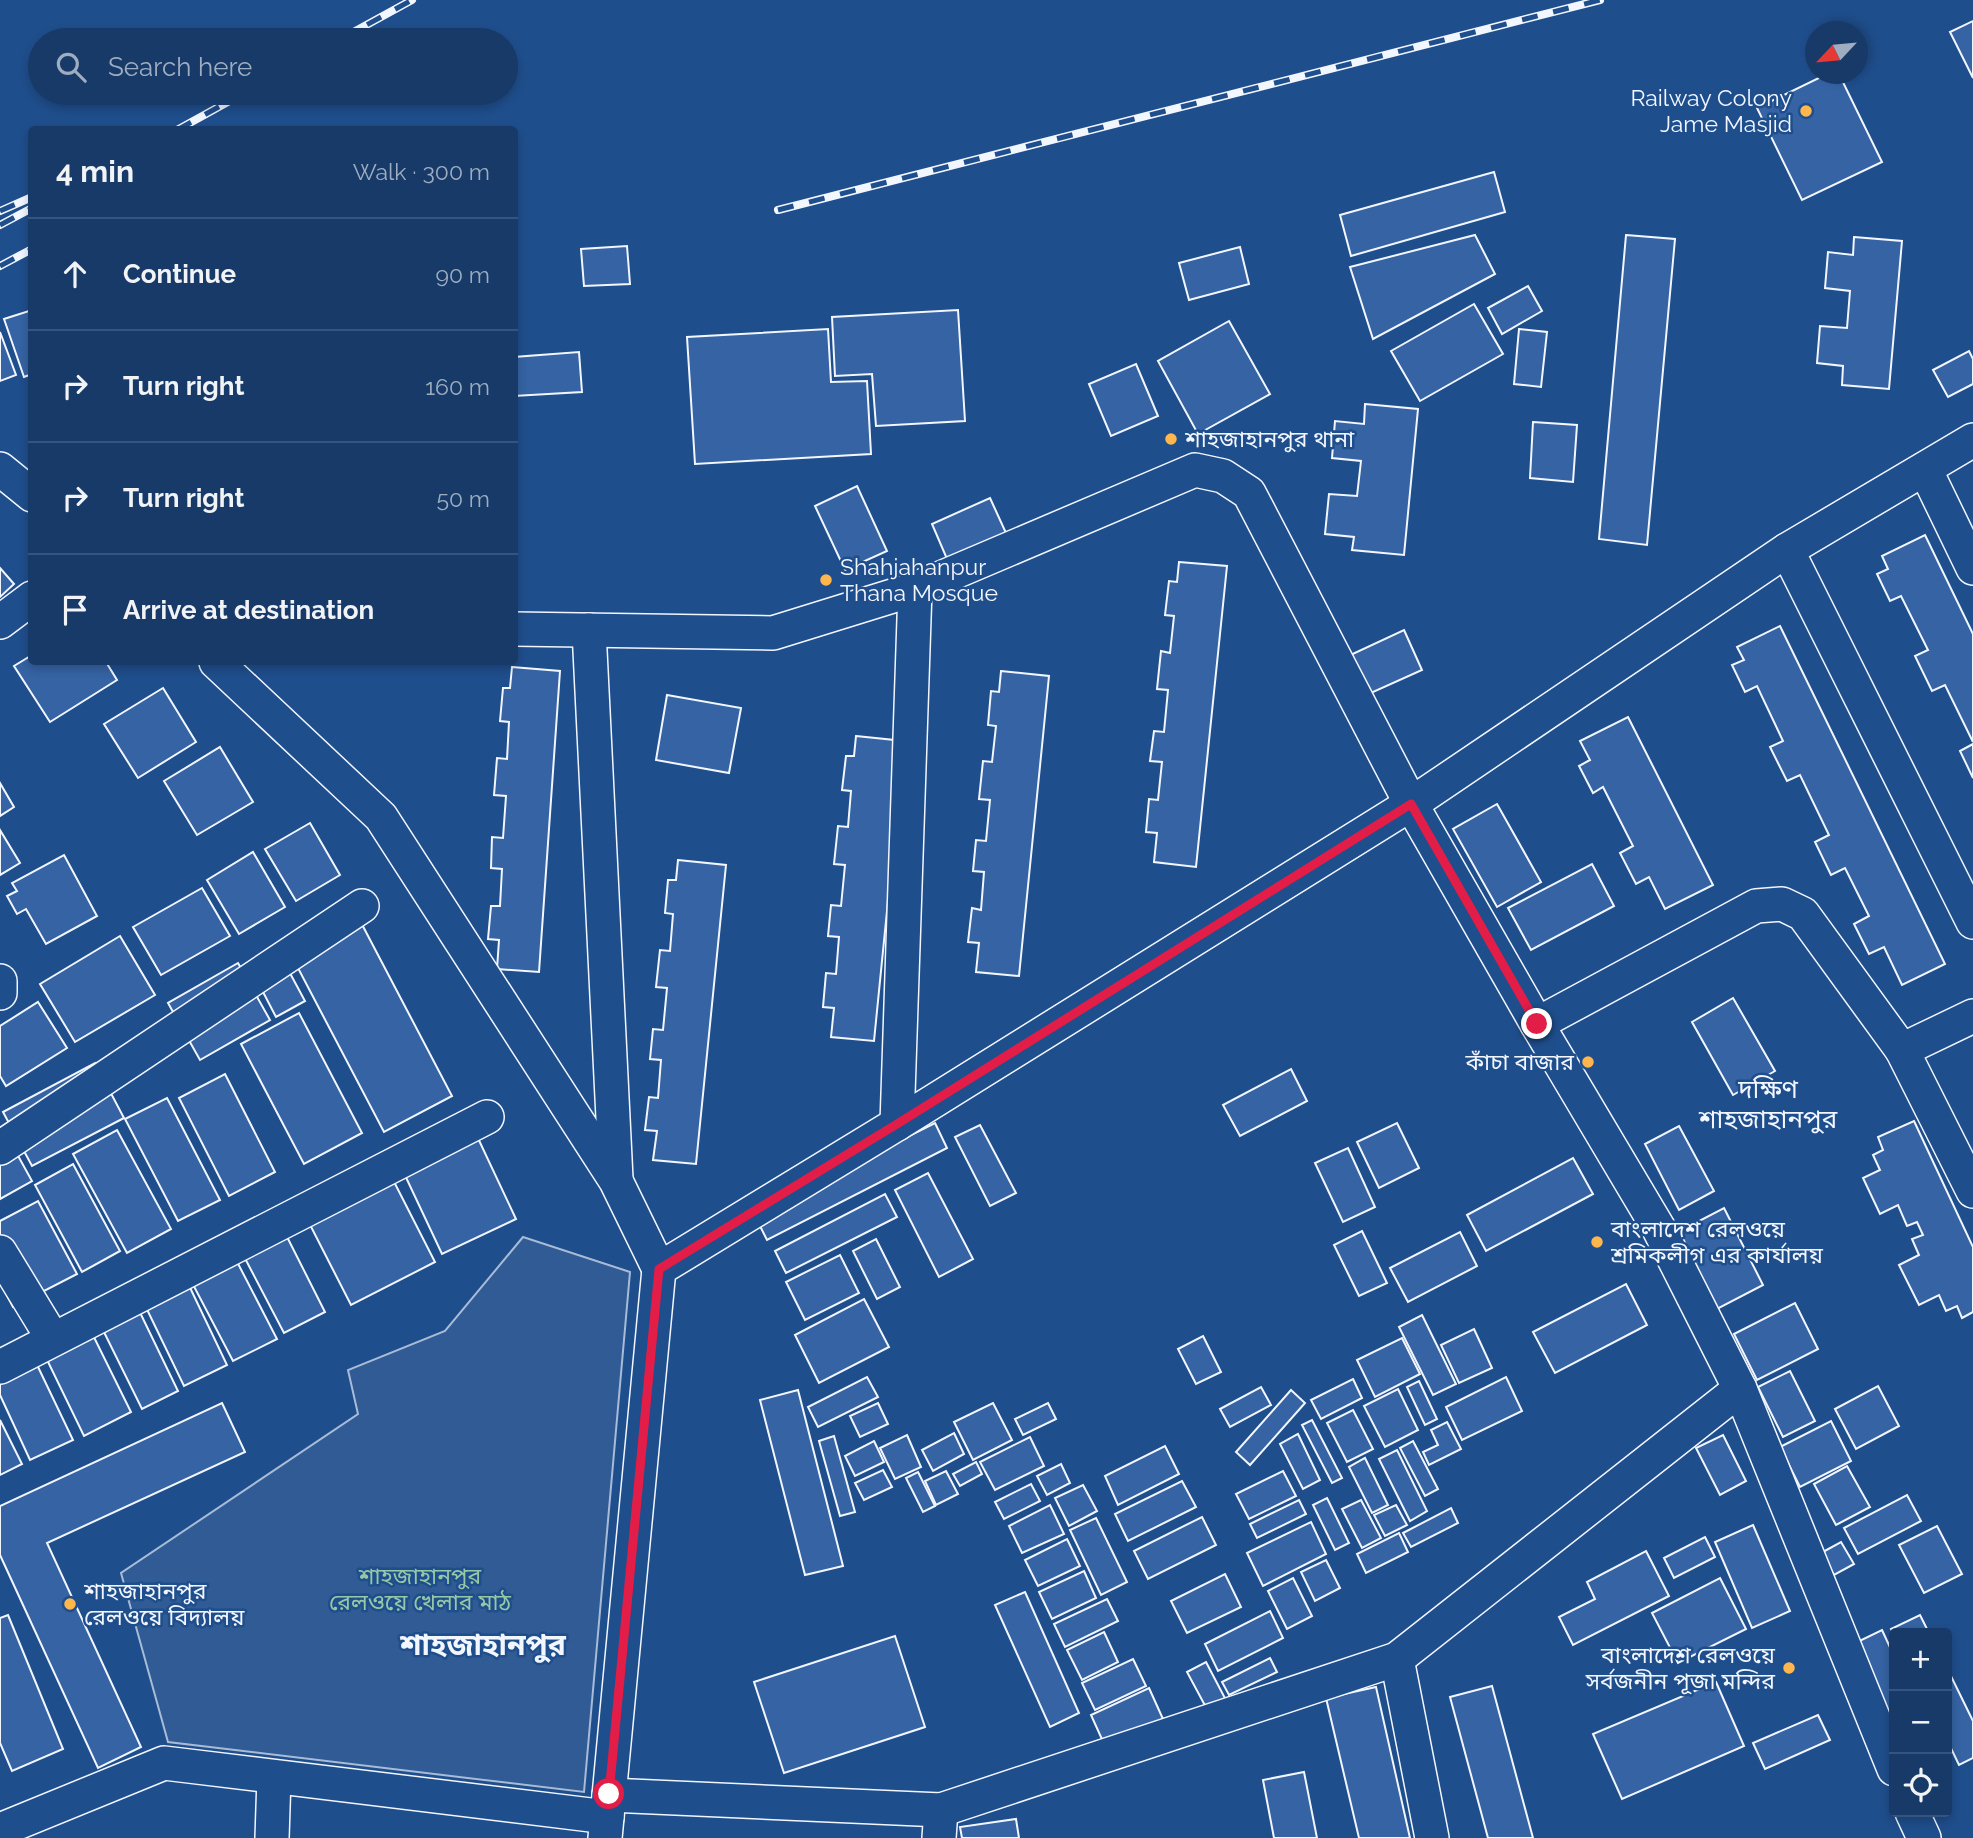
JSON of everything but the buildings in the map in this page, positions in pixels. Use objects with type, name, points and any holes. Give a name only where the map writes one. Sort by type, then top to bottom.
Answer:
[{"type":"street","points":[[659,1269],[1411,804],[1787,550],[1973,440]]},
{"type":"street","points":[[0,469],[28,492]]},
{"type":"street","points":[[1925,469],[1973,568]]},
{"type":"street","points":[[518,629],[773,633],[915,589],[1195,470],[1223,476],[1249,492],[1411,804],[1658,1229],[1740,1389],[1889,1757]]},
{"type":"street","points":[[1787,550],[1973,922]]},
{"type":"street","points":[[897,1124],[915,589]]},
{"type":"street","points":[[0,622],[28,601]]},
{"type":"street","points":[[589,630],[616,1181]]},
{"type":"street","points":[[219,665],[381,817],[616,1181],[659,1269],[607,1817]]},
{"type":"street","points":[[1537,1024],[1756,906],[1782,904],[1803,914],[1902,1050],[1973,1192]]},
{"type":"street","points":[[0,1148],[362,906]]},
{"type":"street","points":[[0,981],[0,993]]},
{"type":"street","points":[[1902,1050],[1973,1016]]},
{"type":"street","points":[[0,1367],[487,1117]]},
{"type":"street","points":[[0,1252],[53,1339]]},
{"type":"street","points":[[0,1830],[164,1763],[607,1817],[940,1824],[1397,1659],[1740,1389]]},
{"type":"street","points":[[1397,1659],[1432,1838]]},
{"type":"street","points":[[272,1838],[274,1777]]},
{"type":"street","points":[[1914,1817],[1924,1838]]},
{"type":"shaded area","name":"শাহজাহানপুর রেলওয়ে খেলার মাঠ","points":[[523,1237],[630,1272],[584,1792],[168,1742],[121,1573],[358,1414],[348,1370],[445,1331]]},
{"type":"railway","points":[[361,28],[412,0]]},
{"type":"railway","points":[[778,210],[1600,0]]},
{"type":"railway","points":[[184,126],[222,105]]},
{"type":"railway","points":[[0,211],[28,199]]},
{"type":"railway","points":[[0,225],[28,210]]},
{"type":"railway","points":[[0,266],[28,251]]},
{"type":"place","name":"Railway Colony Jame Masjid","points":[[1806,111]]},
{"type":"place","name":"শাহজাহানপুর থানা","points":[[1171,439]]},
{"type":"place","name":"Shahjahanpur Thana Mosque","points":[[826,580]]},
{"type":"place","name":"কাঁচা বাজার","points":[[1588,1062]]},
{"type":"place","name":"বাংলাদেশ রেলওয়ে শ্রমিকলীগ এর কার্যালয়","points":[[1597,1242]]},
{"type":"place","name":"শাহজাহানপুর রেলওয়ে বিদ্যালয়","points":[[70,1604]]},
{"type":"place","name":"বাংলাদেশ রেলওয়ে সর্বজনীন পূজা মন্দির","points":[[1789,1668]]},
{"type":"district","name":"দক্ষিণ শাহজাহানপুর","points":[[1768,1104]]},
{"type":"district","name":"শাহজাহানপুর","points":[[483,1645]]},
{"type":"route","points":[[609,1794],[659,1269],[1411,804],[1537,1024]]}]
